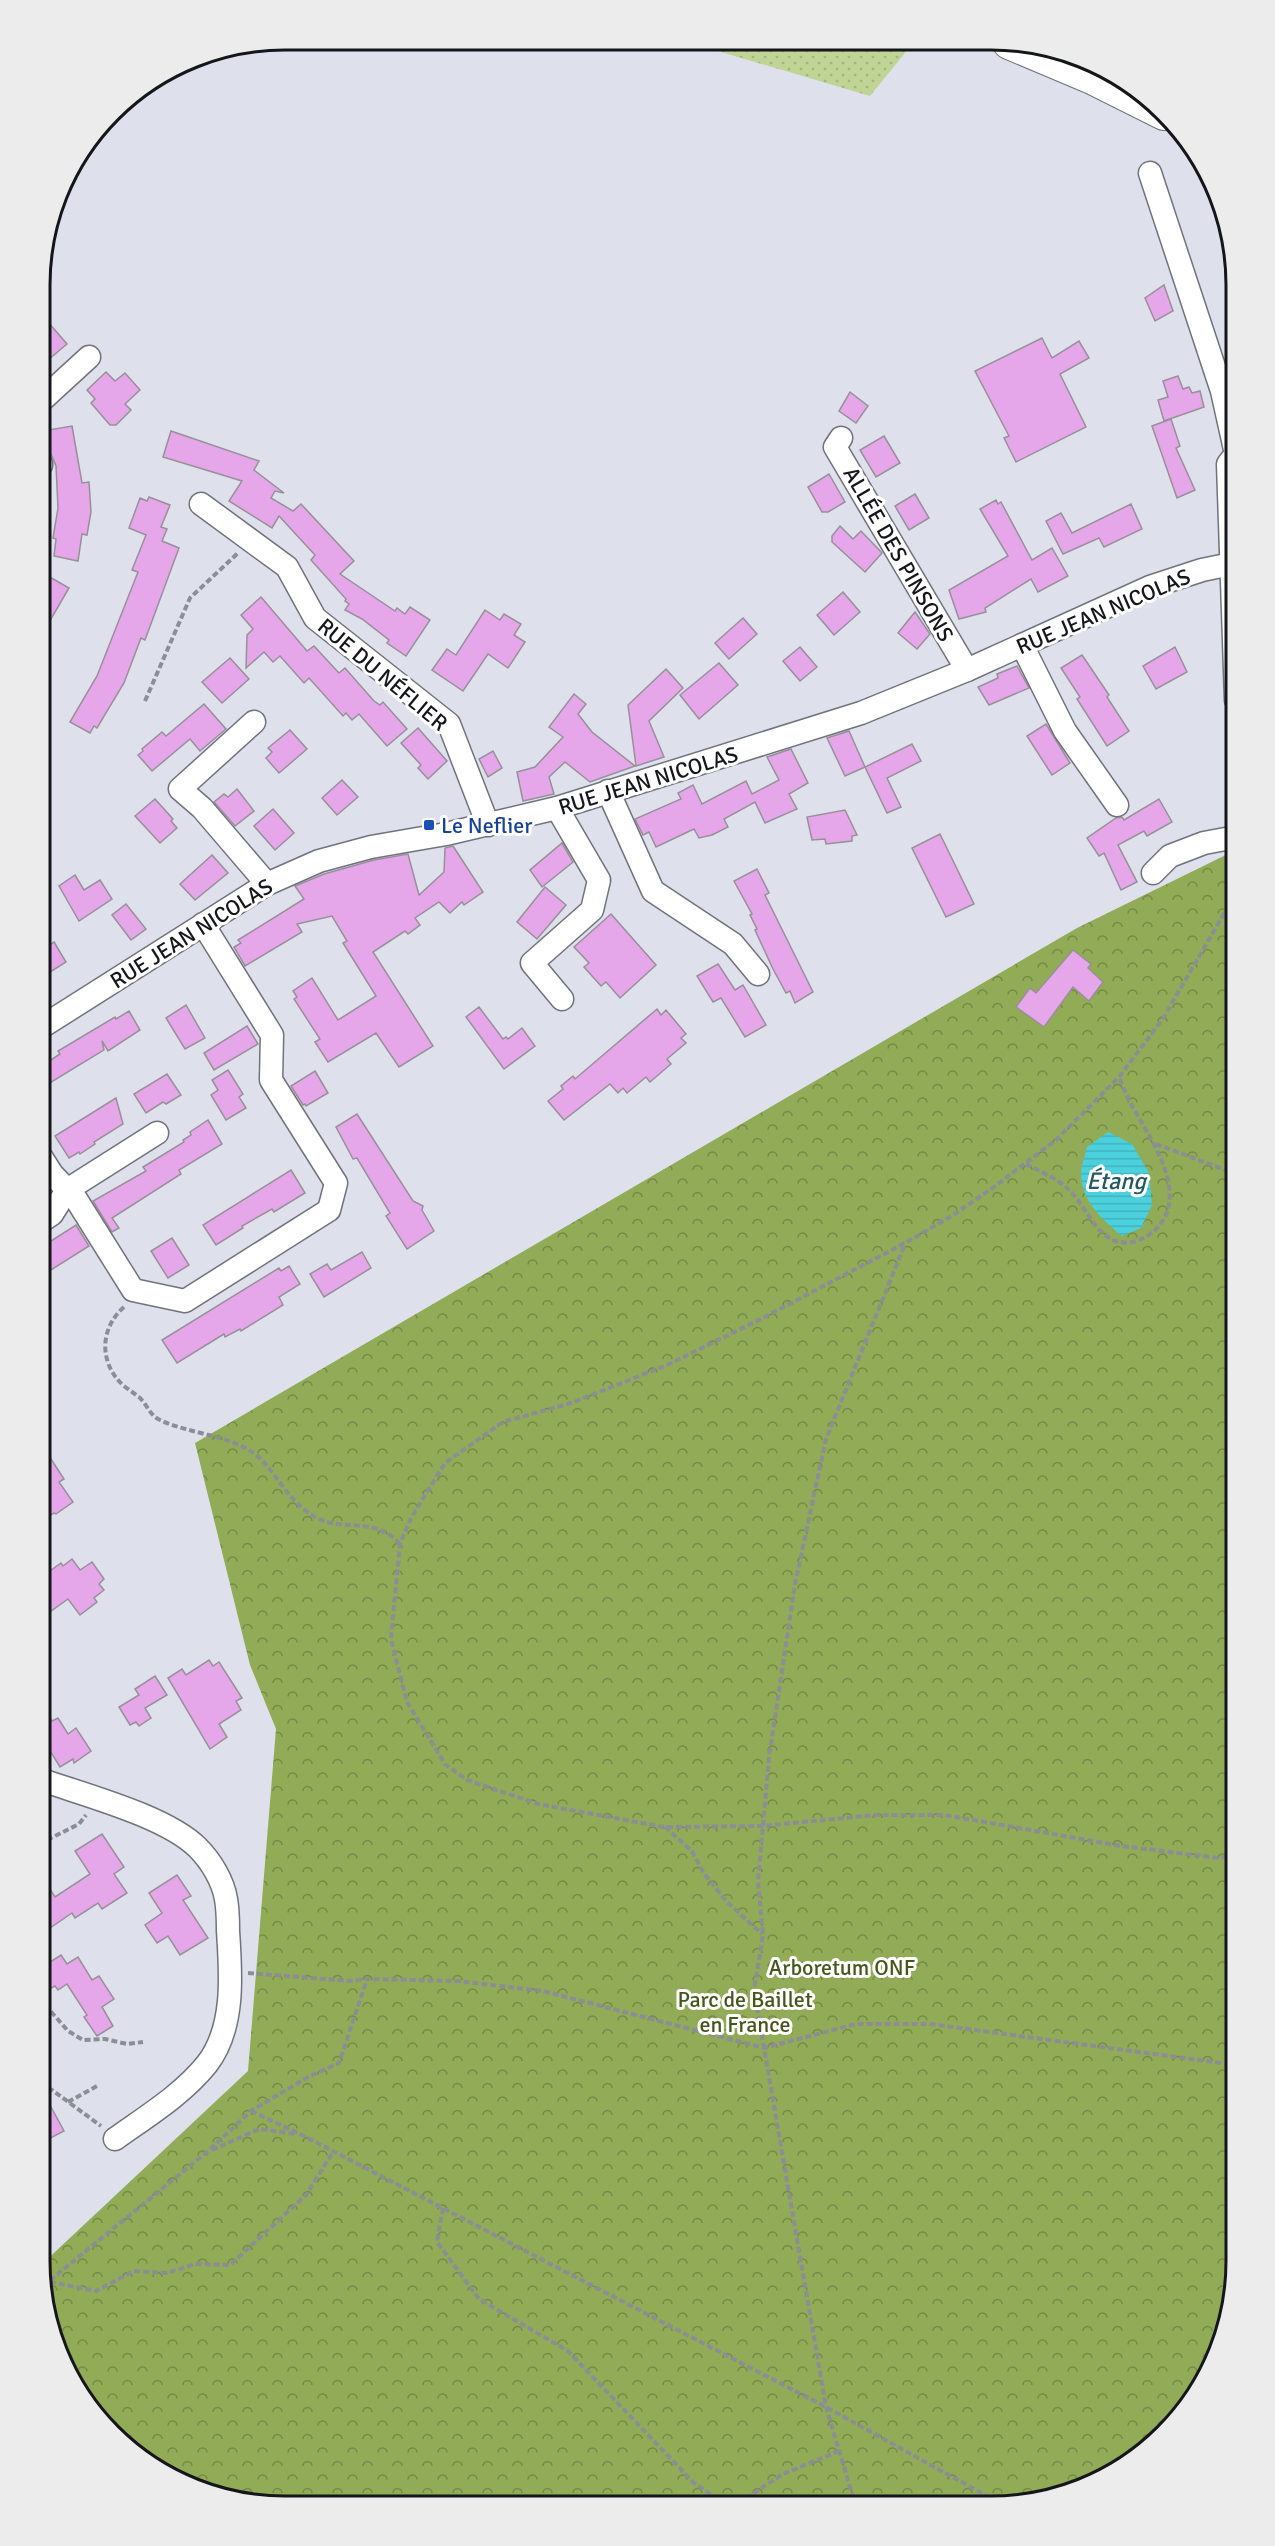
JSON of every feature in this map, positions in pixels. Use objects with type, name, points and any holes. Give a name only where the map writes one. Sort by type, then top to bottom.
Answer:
[{"type":"highway","points":[[1032,53],[1092,78],[1134,99]]},
{"type":"street","points":[[1150,173],[1226,409]]},
{"type":"street","points":[[50,393],[89,357]]},
{"type":"street","name":"ALLÉE DES PINSONS","points":[[841,438],[835,447],[967,670]]},
{"type":"street","name":"RUE DU NÉFLIER","points":[[201,504],[287,567],[315,618],[450,724],[488,825]]},
{"type":"street","name":"RUE JEAN NICOLAS","points":[[50,1022],[267,884],[319,861],[371,847],[488,825],[557,808],[861,714],[967,670],[1150,587],[1226,565]]},
{"type":"street","points":[[1022,645],[1065,731],[1117,805]]},
{"type":"street","points":[[254,722],[180,789],[202,808],[267,884]]},
{"type":"street","points":[[608,791],[653,891],[733,944],[758,974]]},
{"type":"street","points":[[557,808],[599,880],[592,910],[532,963],[562,999]]},
{"type":"street","points":[[1153,873],[1170,856],[1204,843],[1226,839]]},
{"type":"street","points":[[50,1171],[76,1199],[133,1290],[185,1301],[329,1210],[336,1183],[271,1080],[272,1035],[203,924]]},
{"type":"street","points":[[50,1215],[67,1190],[157,1133]]},
{"type":"street","points":[[50,1783],[147,1817],[175,1830],[198,1848],[215,1870],[226,1899],[231,1971],[226,2022],[208,2062],[191,2082],[171,2099],[115,2139]]},
{"type":"path","points":[[145,700],[190,598],[252,541]]},
{"type":"path","points":[[1226,910],[1162,1020],[1119,1077],[1056,1140],[1026,1164],[950,1217],[761,1319],[665,1365],[571,1403],[503,1422],[445,1463],[411,1518],[400,1544],[391,1639],[407,1702],[445,1764],[467,1780],[538,1804],[664,1827],[763,1826],[875,1815],[945,1815],[1121,1846],[1226,1857]]},
{"type":"path","points":[[1026,1164],[1066,1187],[1092,1222],[1116,1241],[1136,1242],[1151,1233],[1165,1217],[1169,1200],[1169,1184],[1155,1144],[1131,1104],[1119,1077]]},
{"type":"path","points":[[1155,1144],[1226,1170]]},
{"type":"path","points":[[853,2496],[826,2407],[754,1990],[763,1935],[759,1881],[769,1758],[795,1584],[826,1438],[905,1243]]},
{"type":"path","points":[[133,1290],[128,1304],[107,1327],[104,1342],[106,1359],[123,1386],[141,1399],[149,1411],[158,1419],[240,1446],[255,1454],[292,1499],[318,1518],[336,1525],[369,1527],[385,1532],[400,1544]]},
{"type":"path","points":[[50,1838],[79,1824],[86,1815],[93,1798]]},
{"type":"path","points":[[664,1827],[692,1851],[703,1872],[727,1902],[763,1935]]},
{"type":"path","points":[[231,1971],[343,1980],[458,1982],[543,1991],[764,2048],[856,2024],[930,2024],[1226,2064]]},
{"type":"path","points":[[51,2281],[207,2152],[251,2111],[308,2077],[339,2063],[367,1979]]},
{"type":"path","points":[[50,2011],[68,2031],[83,2040],[105,2039],[127,2044],[143,2042]]},
{"type":"path","points":[[68,2102],[98,2086]]},
{"type":"path","points":[[50,2089],[103,2127],[115,2139]]},
{"type":"path","points":[[251,2111],[302,2135],[826,2407],[987,2496]]},
{"type":"path","points":[[207,2152],[259,2129],[302,2135]]},
{"type":"path","points":[[51,2282],[96,2291],[134,2271],[167,2273],[195,2264],[230,2265],[306,2195],[333,2152]]},
{"type":"path","points":[[443,2208],[437,2242],[479,2299],[568,2351],[693,2481],[713,2496]]},
{"type":"path","points":[[749,2496],[783,2474],[839,2451]]},
{"type":"green space","points":[[714,50],[907,50],[870,96]]},
{"type":"green space","name":"Parc de Baillet en France","points":[[1226,855],[1226,2261],[1221,2307],[1213,2337],[1194,2379],[1157,2428],[1121,2457],[1066,2484],[1036,2492],[1006,2496],[269,2496],[239,2492],[209,2484],[167,2465],[118,2428],[81,2379],[67,2351],[54,2307],[50,2257],[248,2071],[276,1729],[250,1665],[195,1443],[1077,928]]},
{"type":"water","name":"Étang","points":[[1108,1132],[1132,1144],[1149,1173],[1152,1205],[1141,1228],[1122,1236],[1095,1210],[1082,1185],[1081,1172],[1087,1147]]},
{"type":"building","points":[[1164,285],[1173,311],[1155,321],[1145,298]]},
{"type":"building","points":[[50,324],[67,344],[50,358]]},
{"type":"building","points":[[1042,338],[1052,358],[1079,341],[1089,358],[1060,374],[1086,427],[1016,462],[1004,438],[1009,436],[975,371]]},
{"type":"building","points":[[106,372],[115,381],[125,373],[140,390],[125,404],[131,410],[116,425],[110,425],[91,403],[95,399],[87,390]]},
{"type":"building","points":[[1178,376],[1183,389],[1189,387],[1192,393],[1200,391],[1204,407],[1164,421],[1158,400],[1168,397],[1163,381]]},
{"type":"building","points":[[850,392],[868,406],[856,423],[839,411]]},
{"type":"building","points":[[1171,419],[1180,446],[1176,448],[1195,490],[1177,498],[1152,426]]},
{"type":"building","points":[[72,426],[82,483],[89,482],[91,512],[87,535],[82,534],[78,561],[54,556],[56,539],[53,538],[58,508],[56,466],[50,452],[50,430]]},
{"type":"building","points":[[171,431],[259,461],[254,470],[284,493],[275,491],[271,498],[293,511],[301,504],[354,561],[340,574],[395,611],[397,608],[405,614],[410,607],[430,620],[406,656],[387,643],[389,640],[362,619],[345,610],[349,604],[345,601],[346,599],[311,560],[315,555],[279,516],[272,528],[229,501],[242,481],[163,457]]},
{"type":"building","points":[[884,436],[900,463],[876,477],[860,450]]},
{"type":"building","points":[[829,474],[845,502],[828,512],[822,512],[808,487]]},
{"type":"building","points":[[915,494],[929,518],[909,530],[895,506]]},
{"type":"building","points":[[149,497],[170,505],[161,527],[167,529],[162,541],[179,548],[145,640],[141,638],[124,683],[97,728],[94,726],[90,733],[70,722],[97,676],[138,572],[132,570],[146,535],[129,528],[140,498],[147,501]]},
{"type":"building","points":[[996,500],[998,504],[1001,502],[1032,560],[1052,548],[1068,576],[1038,592],[1031,579],[985,608],[986,612],[959,619],[949,590],[1008,556],[980,509]]},
{"type":"building","points":[[1131,504],[1142,529],[1104,547],[1099,538],[1063,554],[1046,521],[1061,513],[1072,533]]},
{"type":"building","points":[[840,526],[853,539],[861,531],[882,553],[865,572],[832,542],[832,536]]},
{"type":"building","points":[[50,577],[69,588],[50,618]]},
{"type":"building","points":[[843,592],[860,612],[834,635],[817,615]]},
{"type":"building","points":[[261,597],[307,651],[314,646],[339,673],[345,668],[374,701],[380,705],[383,702],[407,729],[387,746],[359,714],[352,720],[346,713],[343,716],[309,678],[304,683],[280,656],[273,662],[264,652],[246,668],[247,635],[253,629],[241,615]]},
{"type":"building","points":[[485,610],[500,620],[504,614],[521,624],[514,635],[525,642],[508,668],[488,654],[463,691],[432,670],[447,649],[456,655]]},
{"type":"building","points":[[915,612],[930,634],[917,649],[898,633]]},
{"type":"building","points":[[743,618],[757,634],[729,659],[715,643]]},
{"type":"building","points":[[800,647],[817,667],[800,681],[783,661]]},
{"type":"building","points":[[1175,647],[1187,672],[1156,689],[1143,666]]},
{"type":"building","points":[[1082,655],[1109,695],[1107,697],[1129,731],[1107,746],[1077,699],[1080,697],[1061,668]]},
{"type":"building","points":[[230,658],[249,679],[222,703],[202,682]]},
{"type":"building","points":[[719,663],[738,685],[699,719],[680,695]]},
{"type":"building","points":[[1017,666],[1029,688],[989,705],[978,687],[998,678],[997,674]]},
{"type":"building","points":[[666,669],[683,688],[649,721],[664,757],[636,766],[628,705]]},
{"type":"building","points":[[574,694],[586,704],[578,714],[592,732],[635,766],[590,782],[565,762],[549,777],[554,794],[523,801],[517,772],[535,767],[563,737],[549,727]]},
{"type":"building","points":[[204,704],[226,729],[200,751],[190,739],[152,771],[138,755],[143,751],[142,749],[162,732],[166,736]]},
{"type":"building","points":[[1046,724],[1070,763],[1052,775],[1027,736]]},
{"type":"building","points":[[418,728],[447,761],[428,779],[418,768],[421,765],[401,743]]},
{"type":"building","points":[[290,730],[307,749],[279,773],[266,758],[272,752],[268,748]]},
{"type":"building","points":[[849,731],[865,767],[845,776],[827,738]]},
{"type":"building","points":[[912,744],[921,761],[887,778],[901,807],[887,813],[865,767]]},
{"type":"building","points":[[791,749],[808,783],[789,794],[797,809],[765,823],[755,802],[724,819],[728,827],[712,835],[699,838],[694,829],[656,847],[649,832],[643,835],[635,819],[681,799],[678,793],[693,785],[702,804],[746,781],[752,794],[779,780],[767,757]]},
{"type":"building","points":[[493,751],[502,768],[488,777],[479,759]]},
{"type":"building","points":[[342,780],[358,797],[337,815],[322,798]]},
{"type":"building","points":[[237,789],[254,811],[235,826],[214,802],[224,794],[228,797]]},
{"type":"building","points":[[155,799],[173,819],[171,821],[177,828],[160,843],[135,816]]},
{"type":"building","points":[[1159,799],[1172,822],[1147,836],[1144,831],[1118,845],[1137,882],[1121,890],[1104,853],[1099,856],[1087,838],[1116,818],[1122,817],[1124,820]]},
{"type":"building","points":[[273,809],[294,833],[275,850],[254,826]]},
{"type":"building","points":[[845,810],[857,835],[852,836],[852,841],[826,844],[825,839],[812,840],[807,817]]},
{"type":"building","points":[[940,834],[974,904],[946,917],[912,848]]},
{"type":"building","points":[[562,843],[573,862],[542,887],[530,870]]},
{"type":"building","points":[[453,846],[483,892],[464,905],[462,902],[450,913],[439,902],[415,918],[420,925],[408,934],[405,931],[373,952],[433,1046],[399,1067],[376,1033],[328,1062],[315,1042],[320,1039],[294,999],[297,997],[293,991],[312,978],[338,1020],[376,996],[343,943],[347,941],[332,916],[297,924],[302,932],[245,966],[234,947],[241,943],[238,940],[304,899],[295,886],[324,874],[374,860],[408,854],[419,895],[444,872],[445,848]]},
{"type":"building","points":[[212,855],[228,873],[195,900],[180,884]]},
{"type":"building","points":[[757,869],[769,893],[765,895],[813,992],[795,1003],[790,991],[786,993],[773,969],[755,930],[757,929],[750,915],[752,914],[734,881]]},
{"type":"building","points":[[75,875],[84,890],[100,880],[112,899],[79,921],[59,886]]},
{"type":"building","points":[[545,887],[566,905],[537,939],[517,922]]},
{"type":"building","points":[[126,904],[146,929],[131,940],[112,915]]},
{"type":"building","points":[[611,914],[656,965],[620,998],[606,982],[601,986],[584,967],[589,963],[574,947]]},
{"type":"building","points":[[54,942],[66,962],[50,972],[50,945]]},
{"type":"building","points":[[1073,950],[1091,964],[1088,968],[1103,982],[1089,1001],[1073,987],[1044,1027],[1016,1007],[1030,988],[1036,993]]},
{"type":"building","points":[[718,964],[735,990],[743,985],[766,1025],[745,1037],[721,998],[713,1002],[697,976]]},
{"type":"building","points":[[186,1005],[205,1038],[185,1049],[166,1018]]},
{"type":"building","points":[[479,1007],[503,1039],[506,1037],[508,1039],[522,1028],[535,1046],[504,1069],[466,1017]]},
{"type":"building","points":[[657,1009],[661,1015],[666,1010],[686,1034],[681,1038],[686,1043],[667,1059],[671,1064],[650,1082],[646,1077],[627,1093],[623,1088],[618,1093],[610,1084],[564,1120],[548,1101],[563,1089],[561,1086],[573,1076],[575,1079]]},
{"type":"building","points":[[129,1011],[140,1030],[108,1051],[102,1041],[104,1050],[50,1083],[50,1060],[60,1054],[58,1051],[115,1017],[116,1019]]},
{"type":"building","points":[[247,1026],[258,1044],[214,1070],[204,1053]]},
{"type":"building","points":[[228,1070],[243,1094],[239,1097],[246,1108],[226,1120],[211,1095],[218,1090],[212,1080]]},
{"type":"building","points":[[315,1071],[328,1093],[306,1106],[291,1086]]},
{"type":"building","points":[[167,1074],[181,1095],[166,1104],[163,1102],[146,1113],[134,1094]]},
{"type":"building","points":[[116,1098],[123,1124],[94,1142],[95,1144],[80,1154],[79,1152],[69,1158],[55,1136]]},
{"type":"building","points":[[357,1114],[413,1201],[423,1206],[422,1210],[434,1231],[407,1249],[386,1216],[390,1213],[357,1158],[353,1159],[336,1127]]},
{"type":"building","points":[[208,1120],[222,1144],[179,1170],[181,1174],[112,1218],[119,1228],[112,1232],[93,1201],[146,1171],[143,1167],[184,1142],[183,1140],[191,1135],[190,1132]]},
{"type":"building","points":[[291,1170],[305,1193],[274,1212],[272,1209],[242,1226],[243,1228],[216,1245],[203,1225]]},
{"type":"building","points":[[76,1225],[89,1246],[51,1270],[50,1242]]},
{"type":"building","points":[[172,1238],[189,1265],[168,1278],[151,1251]]},
{"type":"building","points":[[362,1252],[371,1268],[324,1297],[310,1274],[327,1264],[331,1270]]},
{"type":"building","points":[[289,1266],[300,1284],[279,1297],[283,1305],[241,1331],[240,1329],[225,1337],[224,1334],[177,1363],[162,1340],[279,1268],[281,1271]]},
{"type":"building","points":[[50,1457],[64,1479],[59,1482],[73,1502],[56,1514],[50,1515]]},
{"type":"building","points":[[72,1559],[80,1570],[92,1562],[104,1579],[99,1584],[104,1590],[94,1598],[97,1602],[80,1615],[68,1599],[50,1612],[50,1571],[61,1563],[63,1566]]},
{"type":"building","points":[[209,1660],[213,1666],[219,1662],[242,1698],[236,1701],[241,1710],[219,1724],[227,1737],[210,1749],[168,1678],[182,1669],[186,1675]]},
{"type":"building","points":[[155,1676],[167,1695],[145,1708],[151,1718],[139,1726],[136,1722],[130,1725],[119,1707],[139,1695],[135,1689]]},
{"type":"building","points":[[50,1718],[52,1721],[58,1718],[68,1734],[76,1728],[91,1751],[74,1763],[73,1759],[60,1767],[50,1751]]},
{"type":"building","points":[[102,1834],[124,1867],[114,1874],[127,1893],[102,1909],[98,1903],[75,1918],[72,1913],[50,1928],[50,1889],[55,1897],[90,1874],[75,1851]]},
{"type":"building","points":[[177,1875],[191,1896],[183,1900],[208,1938],[180,1955],[168,1936],[157,1943],[145,1925],[162,1913],[149,1893]]},
{"type":"building","points":[[61,1955],[67,1964],[78,1957],[92,1980],[99,1976],[114,1999],[102,2007],[113,2026],[97,2036],[84,2017],[87,2015],[67,1984],[58,1990],[55,1986],[50,1988],[50,1962]]},
{"type":"building","points":[[50,2105],[64,2131],[50,2138]]},
{"type":"place","name":"Le Neflier","points":[[429,825]]},
{"type":"park label","name":"Arboretum ONF","points":[[842,1967]]}]
